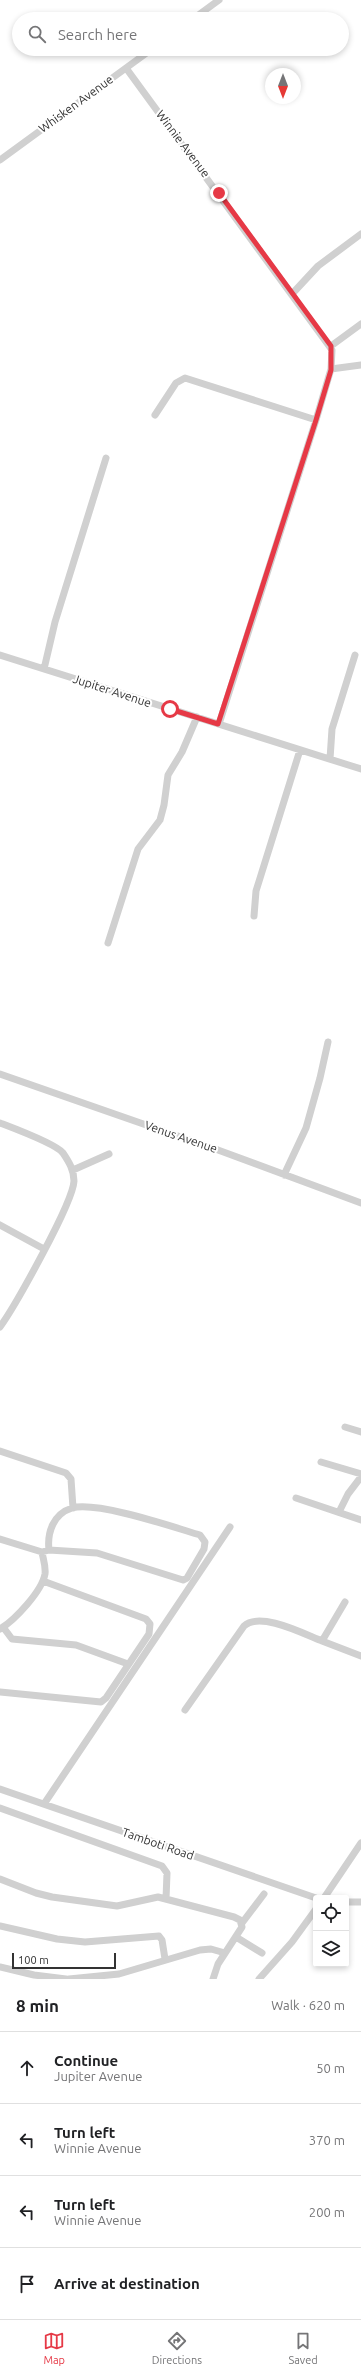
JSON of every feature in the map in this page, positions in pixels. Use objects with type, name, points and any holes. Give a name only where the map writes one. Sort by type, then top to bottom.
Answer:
[{"type":"street","points":[[203,12],[219,0]]},
{"type":"street","name":"Whisken Avenue","points":[[0,160],[142,56]]},
{"type":"street","name":"Winnie Avenue","points":[[126,68],[331,346]]},
{"type":"street","points":[[292,294],[318,266],[361,234]]},
{"type":"street","points":[[218,724],[331,370],[331,346],[361,324]]},
{"type":"street","points":[[331,370],[361,365]]},
{"type":"street","points":[[155,415],[176,383],[185,378],[316,420]]},
{"type":"street","points":[[44,669],[55,622],[106,458]]},
{"type":"street","name":"Jupiter Avenue","points":[[0,655],[361,769]]},
{"type":"street","points":[[330,759],[332,729],[356,655]]},
{"type":"street","points":[[108,943],[138,850],[160,820],[164,805],[166,780],[173,764],[182,752],[197,717]]},
{"type":"street","points":[[254,916],[256,891],[300,750]]},
{"type":"street","points":[[284,1175],[306,1128],[328,1042]]},
{"type":"street","name":"Venus Avenue","points":[[0,1074],[361,1203]]},
{"type":"street","points":[[0,1123],[61,1151],[73,1170],[74,1181],[70,1195],[44,1249],[0,1327]]},
{"type":"street","points":[[73,1170],[110,1154]]},
{"type":"street","points":[[0,1225],[44,1249]]},
{"type":"street","points":[[345,1427],[361,1432]]},
{"type":"street","points":[[0,1451],[66,1473],[71,1479],[73,1508]]},
{"type":"street","points":[[321,1462],[361,1474]]},
{"type":"street","points":[[339,1512],[348,1494],[361,1478]]},
{"type":"street","points":[[296,1498],[361,1520]]},
{"type":"street","points":[[0,1539],[45,1551],[97,1553],[183,1580],[187,1578],[204,1549],[204,1540],[200,1535],[135,1516],[81,1507],[73,1508],[63,1513],[53,1524],[48,1534],[45,1551],[43,1582],[20,1613],[1,1628],[12,1639],[76,1645],[128,1664]]},
{"type":"street","points":[[44,1804],[230,1527]]},
{"type":"street","points":[[0,1692],[79,1698],[99,1703],[106,1698],[149,1634],[150,1627],[148,1621],[43,1582]]},
{"type":"street","points":[[322,1641],[345,1602]]},
{"type":"street","points":[[185,1710],[244,1626],[250,1622],[260,1620],[276,1624],[361,1656]]},
{"type":"street","name":"Tamboti Road","points":[[0,1789],[313,1897]]},
{"type":"street","points":[[0,1808],[162,1866],[167,1873],[166,1899]]},
{"type":"street","points":[[326,1895],[361,1843]]},
{"type":"street","points":[[0,1879],[43,1895],[113,1906],[151,1898],[166,1899],[234,1916],[242,1923]]},
{"type":"street","points":[[213,1979],[225,1953],[241,1930],[242,1923],[264,1894]]},
{"type":"street","points":[[349,1902],[361,1902]]},
{"type":"street","points":[[259,1979],[292,1942],[313,1913]]},
{"type":"street","points":[[0,1926],[57,1939],[85,1942],[159,1936],[162,1940],[165,1959]]},
{"type":"street","points":[[236,1937],[262,1953]]},
{"type":"street","points":[[0,1967],[25,1976],[68,1979],[119,1974],[165,1959],[204,1949],[225,1953]]},
{"type":"route","points":[[170,709],[218,724],[316,420],[331,370],[332,360],[331,346],[219,193]]}]
